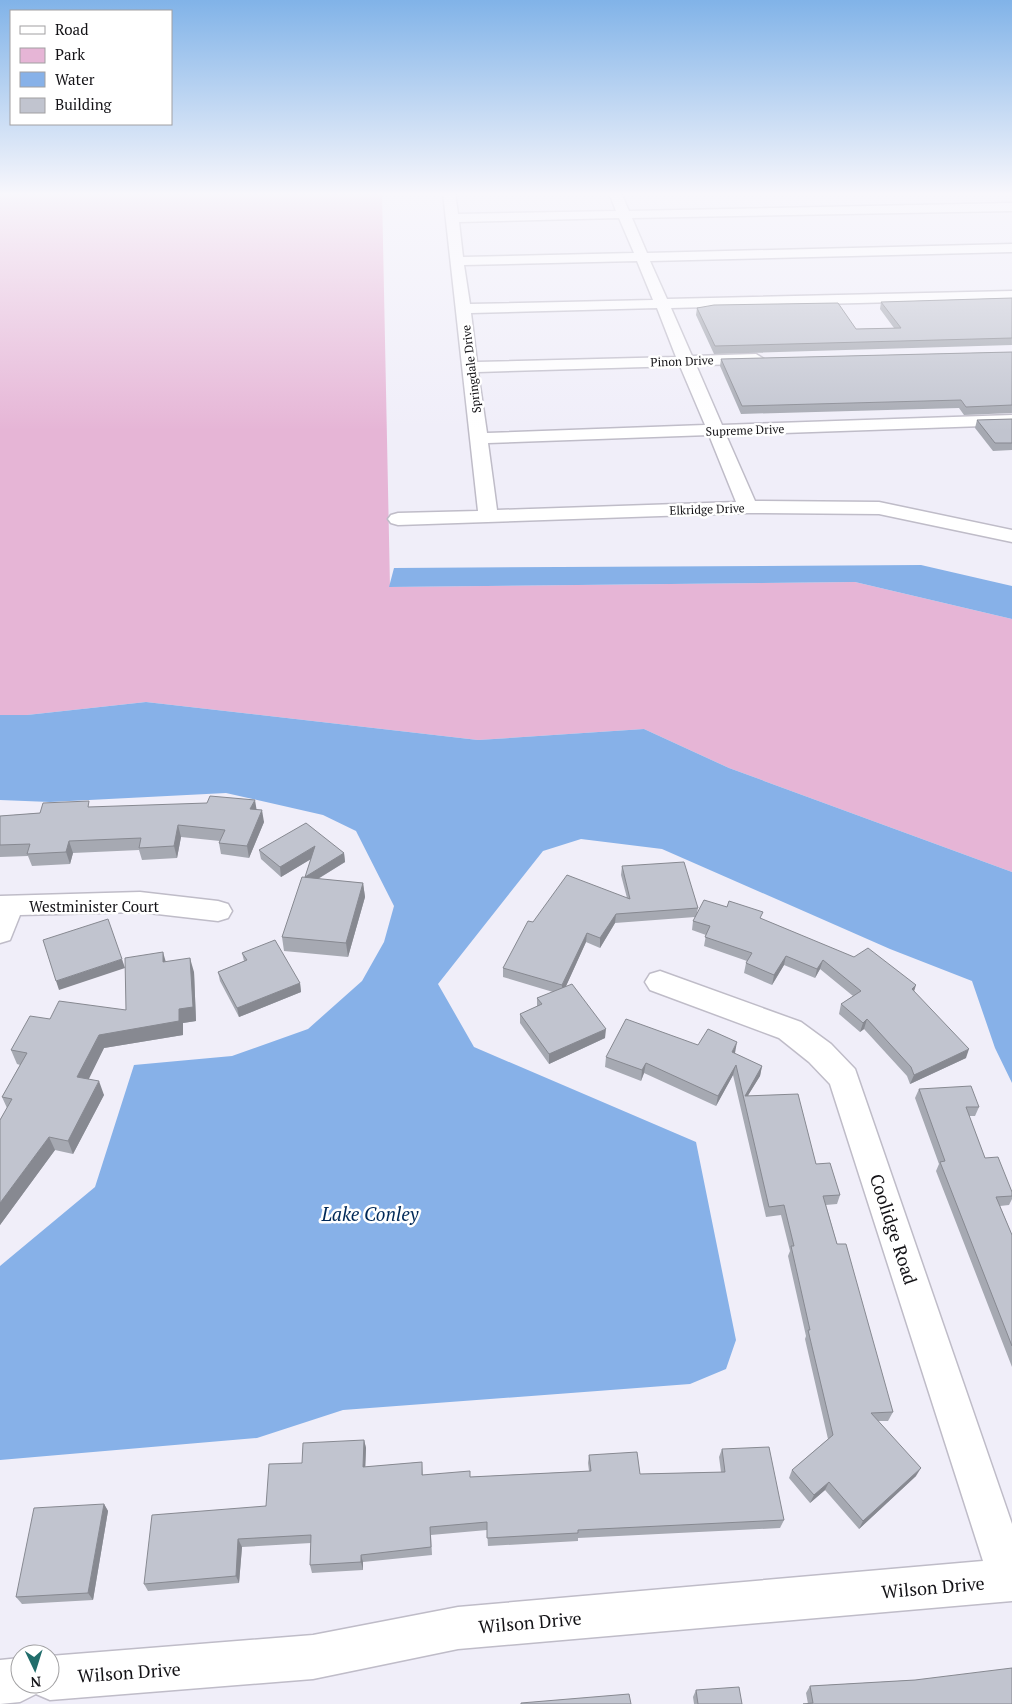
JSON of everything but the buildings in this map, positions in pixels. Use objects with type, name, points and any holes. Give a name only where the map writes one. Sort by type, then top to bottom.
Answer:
[{"type":"street","name":"Springdale Drive","points":[[459,273],[488,516]]},
{"type":"street","points":[[650,273],[748,507]]},
{"type":"street","points":[[464,309],[1012,295]]},
{"type":"street","name":"Pinon Drive","points":[[471,367],[776,359]]},
{"type":"street","name":"Supreme Drive","points":[[479,438],[1012,420]]},
{"type":"street","name":"Elkridge Drive","points":[[398,519],[748,507],[879,508],[1012,536]]},
{"type":"street","name":"Westminister Court","points":[[5,906],[140,902],[218,911]]},
{"type":"street","points":[[0,933],[5,906]]},
{"type":"street","name":"Coolidge Road","points":[[660,982],[790,1030],[820,1053],[844,1078],[1011,1580]]},
{"type":"street","name":"Wilson Drive","points":[[60,1677],[313,1657],[458,1628],[1011,1580]]},
{"type":"green space","points":[[0,273],[384,273],[390,587],[855,582],[1012,619],[1012,872],[729,768],[644,729],[478,740],[146,702],[27,715],[0,715]]},
{"type":"water","points":[[921,565],[1012,586],[1012,619],[855,582],[389,587],[394,568]]},
{"type":"water","name":"Lake Conley","points":[[146,702],[478,740],[644,729],[729,768],[1012,872],[1012,1083],[995,1048],[972,981],[890,949],[662,849],[581,839],[543,851],[438,984],[474,1047],[696,1142],[736,1340],[726,1369],[690,1384],[343,1410],[257,1438],[0,1460],[0,1266],[95,1187],[134,1065],[232,1056],[308,1029],[362,981],[384,942],[394,906],[356,831],[323,815],[226,793],[50,802],[0,800],[0,715],[27,715]]}]
